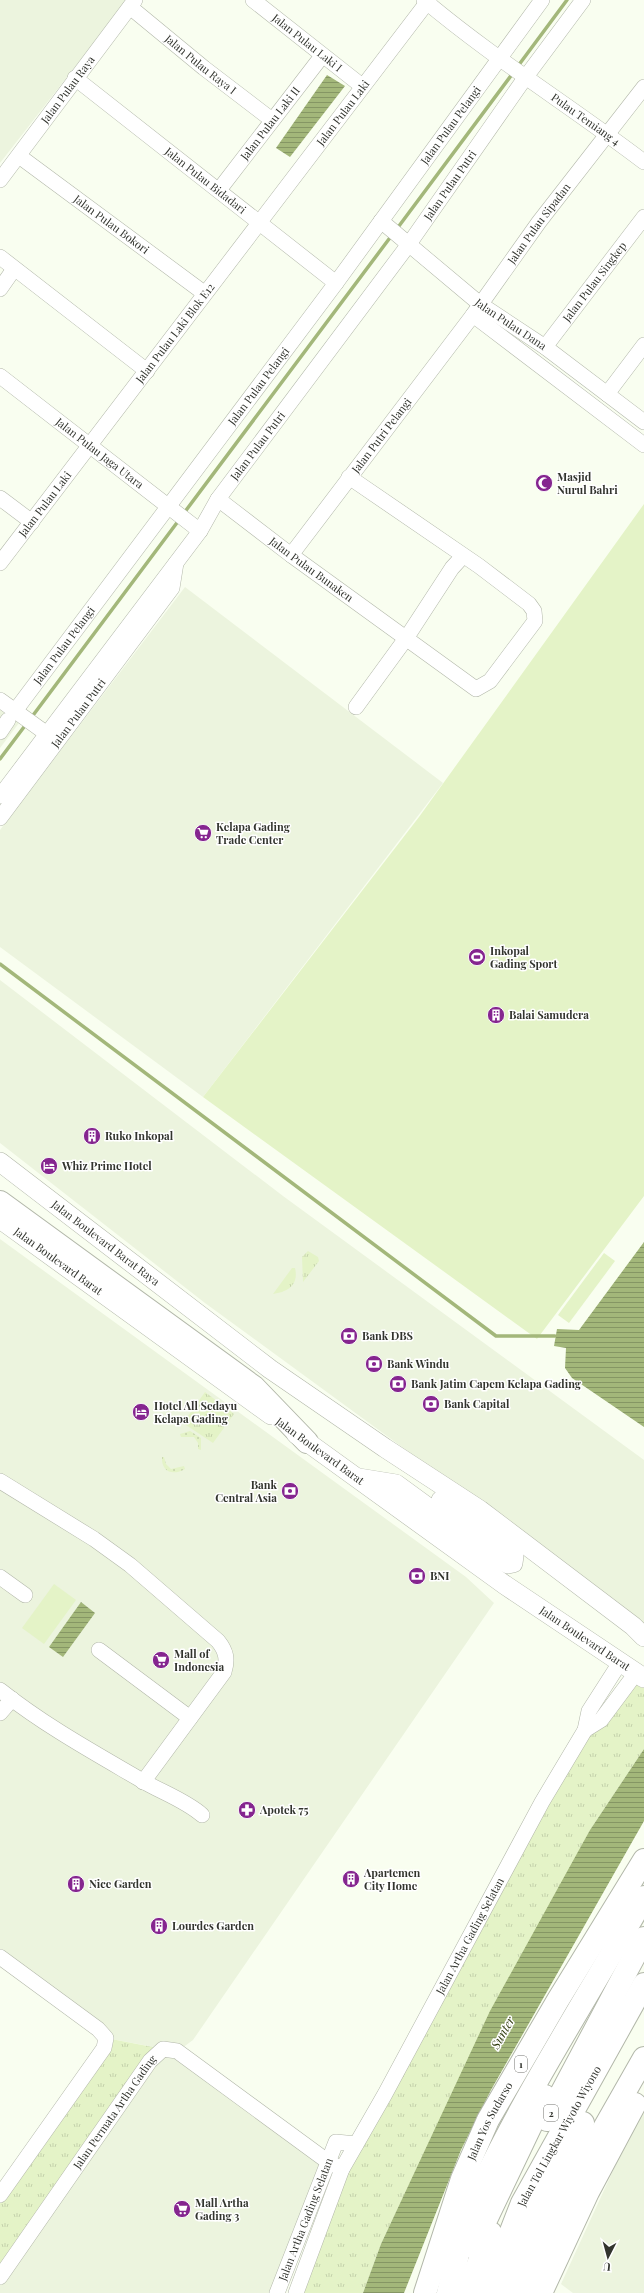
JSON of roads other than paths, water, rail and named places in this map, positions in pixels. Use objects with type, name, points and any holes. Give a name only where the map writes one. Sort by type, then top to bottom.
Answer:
[{"type":"highway","points":[[3,1210],[254,1387],[307,1442]]},
{"type":"highway","name":"Jalan Yos Sudarso","points":[[427,2288],[462,2179],[488,2120],[558,2000],[644,1860]]},
{"type":"highway","points":[[449,2293],[463,2236],[482,2184],[526,2102],[644,1897]]},
{"type":"highway","points":[[449,2293],[550,2086],[644,1915]]},
{"type":"highway","name":"Jalan Tol Lingkar Wiyoto Wiyono","points":[[466,2293],[498,2217],[592,2033],[644,1938]]},
{"type":"highway","name":"Jalan Tol Lingkar Wiyoto Wiyono","points":[[487,2293],[522,2203],[644,1984]]},
{"type":"highway","points":[[497,2293],[508,2264],[550,2189],[569,2143],[644,2012]]},
{"type":"highway","points":[[523,2293],[583,2165],[644,2058]]},
{"type":"highway","points":[[506,2293],[565,2158],[612,2069]]},
{"type":"highway","points":[[540,2293],[588,2192],[644,2088]]},
{"type":"main road","name":"Jalan Boulevard Barat Raya","points":[[0,1162],[115,1248],[211,1325],[294,1385]]},
{"type":"main road","points":[[294,1385],[316,1412],[471,1520],[509,1551],[514,1556],[513,1562],[508,1564],[500,1560],[396,1484],[357,1478]]},
{"type":"main road","points":[[294,1385],[382,1446],[480,1510],[615,1612],[644,1637]]},
{"type":"main road","name":"Jalan Boulevard Barat","points":[[307,1442],[505,1585],[640,1676]]},
{"type":"street","name":"Jalan Pulau Laki I","points":[[252,0],[362,86]]},
{"type":"street","name":"Jalan Pulau Pelangi","points":[[11,720],[170,509],[336,283],[384,223],[501,61],[542,0]]},
{"type":"street","name":"Jalan Pulau Putri","points":[[2,810],[49,736],[134,628],[172,588],[176,562],[218,498],[523,77],[583,0]]},
{"type":"street","name":"Pulau Temiang 4","points":[[427,1],[501,61],[608,135],[644,162]]},
{"type":"street","name":"Jalan Pulau Laki","points":[[259,222],[427,1]]},
{"type":"street","name":"Jalan Pulau Raya","points":[[0,180],[132,3]]},
{"type":"street","name":"Jalan Pulau Raya I","points":[[132,3],[204,68],[272,120]]},
{"type":"street","name":"Jalan Pulau Laki II","points":[[219,190],[322,56]]},
{"type":"street","name":"Jalan Pulau Bidadari","points":[[76,78],[336,283]]},
{"type":"street","name":"Jalan Pulau Sipadan","points":[[476,310],[539,222],[644,87]]},
{"type":"street","name":"Jalan Pulau Bokori","points":[[19,156],[204,293]]},
{"type":"street","name":"Jalan Pulau Singkep","points":[[545,347],[644,216]]},
{"type":"street","name":"Jalan Pulau Laki Blok E12","points":[[90,445],[259,222]]},
{"type":"street","name":"Jalan Pulau Dana","points":[[384,223],[405,241],[476,310],[644,445]]},
{"type":"street","points":[[0,257],[147,370]]},
{"type":"street","points":[[0,289],[14,269]]},
{"type":"street","name":"Jalan Pulau Dana","points":[[476,310],[545,347],[644,422]]},
{"type":"street","name":"Jalan Putri Pelangi","points":[[291,555],[476,310]]},
{"type":"street","points":[[607,394],[644,346]]},
{"type":"street","name":"Jalan Pulau Jaga Utara","points":[[0,376],[197,529]]},
{"type":"street","name":"Jalan Pulau Laki","points":[[0,563],[90,445]]},
{"type":"street","points":[[349,477],[463,556],[446,576],[407,637],[356,707]]},
{"type":"street","points":[[0,498],[32,522]]},
{"type":"street","name":"Jalan Pulau Bunaken","points":[[218,498],[291,555],[407,637],[476,689],[490,681],[535,621],[534,611],[529,604],[479,566],[463,556]]},
{"type":"street","points":[[0,700],[11,720],[49,736],[0,796]]},
{"type":"street","points":[[0,1481],[94,1539],[130,1564],[218,1641],[225,1651],[227,1663],[224,1672],[143,1782]]},
{"type":"street","points":[[0,1577],[25,1595]]},
{"type":"street","points":[[99,1650],[190,1718]]},
{"type":"street","name":"Jalan Artha Gading Selatan","points":[[296,2293],[342,2169],[538,1808],[585,1730],[589,1711],[620,1662]]},
{"type":"street","name":"Jalan Artha Gading Selatan","points":[[585,1730],[601,1720],[640,1676]]},
{"type":"street","points":[[0,1713],[6,1694],[66,1736],[143,1782],[195,1809],[202,1815]]},
{"type":"street","points":[[0,1957],[98,2029],[106,2038],[104,2048],[0,2195]]},
{"type":"street","name":"Jalan Permata Artha Gading","points":[[1,2273],[150,2061],[163,2050],[177,2051],[328,2161],[342,2169]]},
{"type":"street","name":"Jalan Artha Gading Selatan","points":[[277,2293],[336,2142],[356,2144]]},
{"type":"water","points":[[327,75],[345,86],[290,157],[276,148]]},
{"type":"water","points":[[644,1242],[644,1427],[572,1378],[565,1368],[566,1348],[554,1346],[557,1329],[579,1330]]},
{"type":"water","points":[[81,1602],[95,1613],[63,1657],[49,1647]]},
{"type":"water","name":"Sunter","points":[[644,1749],[644,1821],[491,2090],[461,2150],[404,2293],[363,2293],[381,2244],[490,2011],[590,1830]]},
{"type":"waterway","points":[[518,66],[567,0]]},
{"type":"waterway","points":[[396,230],[513,73]]},
{"type":"waterway","points":[[184,513],[392,235]]},
{"type":"waterway","points":[[31,718],[179,520]]},
{"type":"waterway","points":[[0,759],[27,723]]},
{"type":"waterway","points":[[0,964],[496,1336],[555,1336]]},
{"type":"place","name":"Masjid Nurul Bahri","points":[[544,483]]},
{"type":"place","name":"Kelapa Gading Trade Center","points":[[203,833]]},
{"type":"place","name":"Inkopal Gading Sport","points":[[477,957]]},
{"type":"place","name":"Balai Samudera","points":[[496,1015]]},
{"type":"place","name":"Ruko Inkopal","points":[[92,1136]]},
{"type":"place","name":"Whiz Prime Hotel","points":[[49,1166]]},
{"type":"place","name":"Bank DBS","points":[[349,1336]]},
{"type":"place","name":"Bank Windu","points":[[374,1364]]},
{"type":"place","name":"Bank Jatim Capem Kelapa Gading","points":[[398,1384]]},
{"type":"place","name":"Bank Capital","points":[[431,1404]]},
{"type":"place","name":"Hotel All Sedayu Kelapa Gading","points":[[141,1412]]},
{"type":"place","name":"Bank Central Asia","points":[[290,1491]]},
{"type":"place","name":"BNI","points":[[417,1576]]},
{"type":"place","name":"Mall of Indonesia","points":[[161,1660]]},
{"type":"place","name":"Apotek 75","points":[[247,1810]]},
{"type":"place","name":"Apartemen City Home","points":[[351,1879]]},
{"type":"place","name":"Nice Garden","points":[[76,1884]]},
{"type":"place","name":"Lourdes Garden","points":[[159,1926]]},
{"type":"place","name":"Mall Artha Gading 3","points":[[182,2209]]}]
